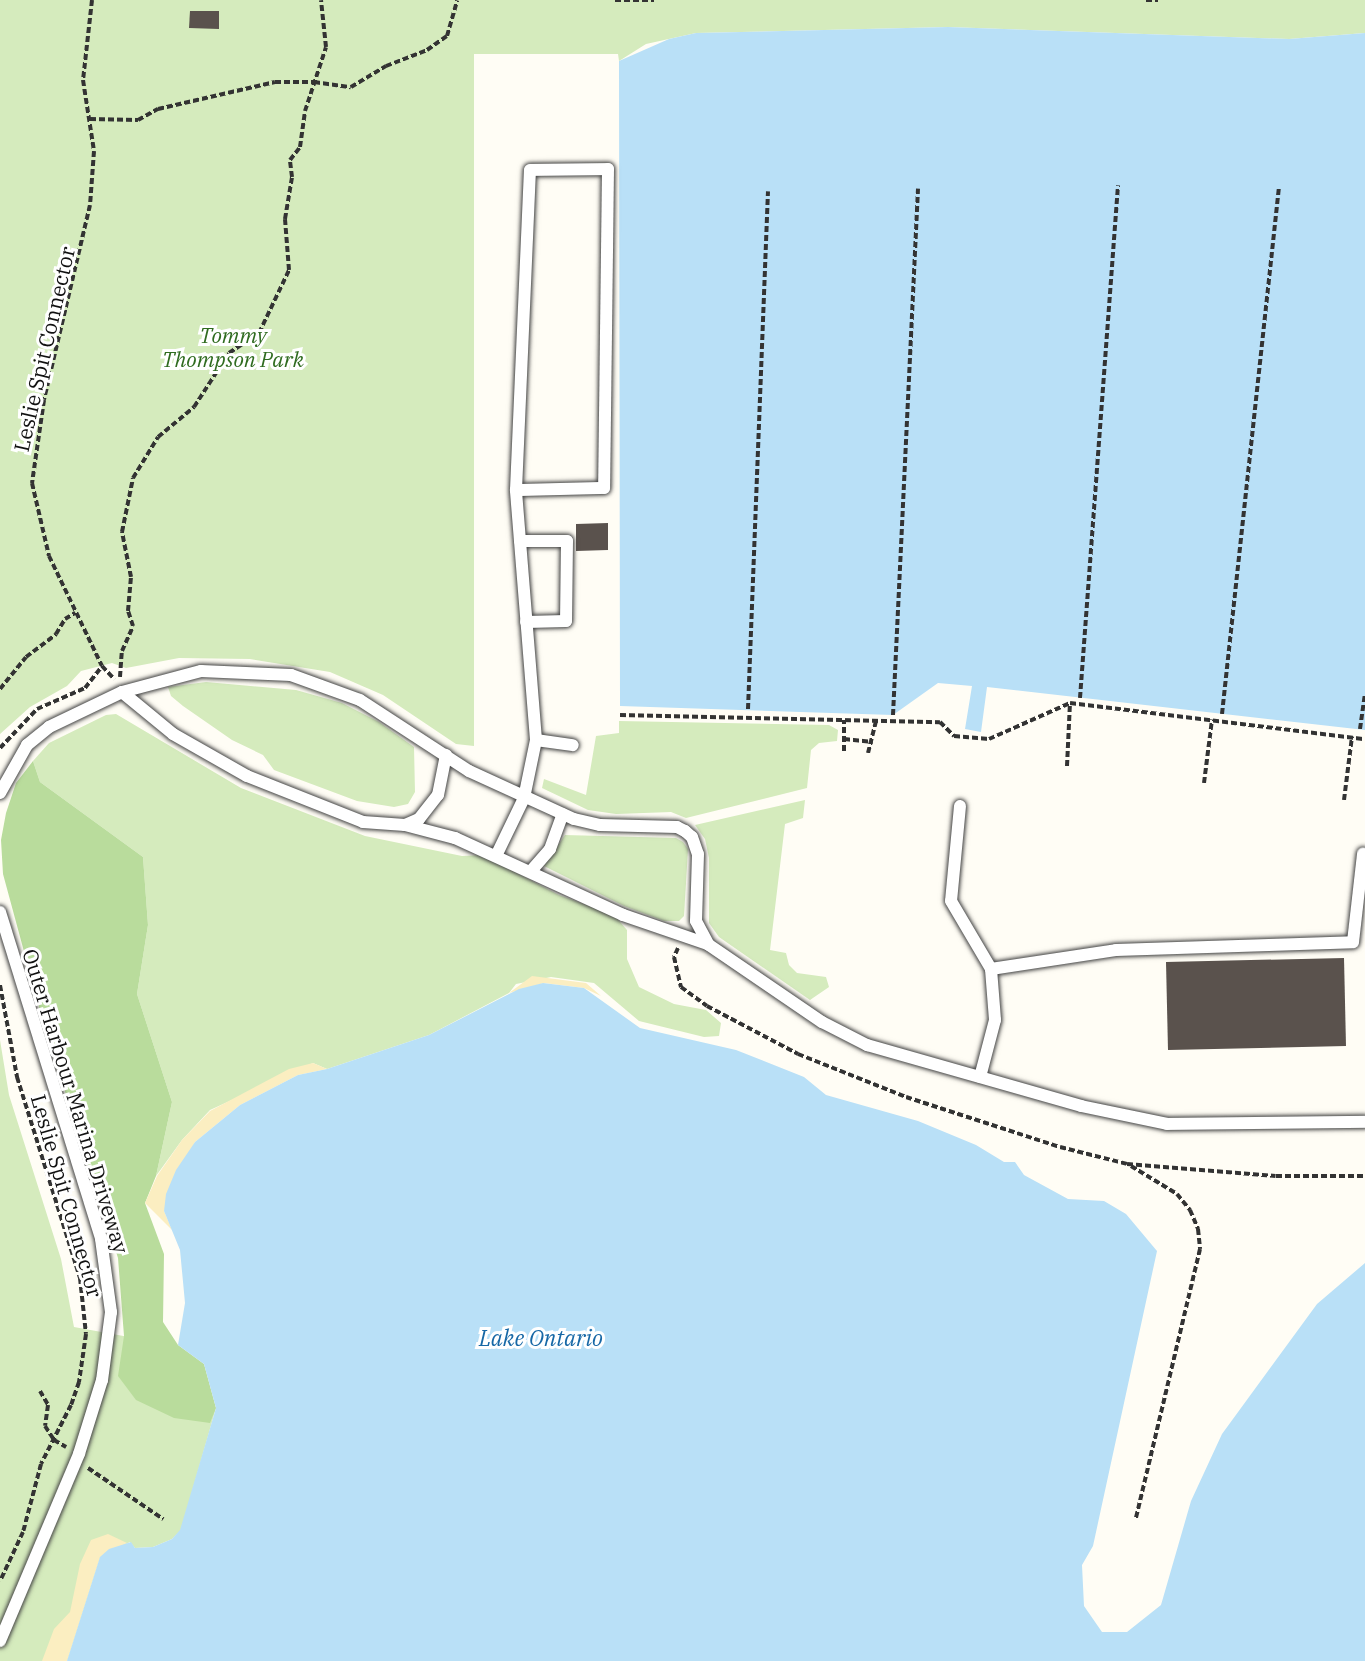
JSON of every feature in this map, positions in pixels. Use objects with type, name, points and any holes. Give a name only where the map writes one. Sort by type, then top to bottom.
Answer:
[{"type":"lane","points":[[496,856],[524,798],[536,740],[516,490],[530,170],[608,169],[604,488],[516,490]]},
{"type":"lane","points":[[520,541],[567,541],[566,621],[526,622]]},
{"type":"lane","points":[[0,793],[27,745],[73,712],[120,689],[201,671],[291,675],[360,700],[446,755],[524,798],[563,814],[600,825],[668,826],[685,831],[698,854],[696,921],[709,945]]},
{"type":"lane","points":[[120,689],[173,734],[247,776],[363,822],[405,825],[455,838],[531,870],[623,915],[709,945],[841,1034],[1081,1106],[1167,1124],[1365,1122]]},
{"type":"lane","points":[[536,740],[573,745]]},
{"type":"lane","points":[[405,825],[430,808],[438,795],[446,755]]},
{"type":"lane","points":[[960,806],[951,901],[991,969],[995,1020],[980,1077]]},
{"type":"lane","points":[[531,870],[550,849],[563,814]]},
{"type":"lane","points":[[991,969],[1116,950],[1353,942],[1363,854]]},
{"type":"lane","name":"Outer Harbour Marina Driveway","points":[[0,912],[102,1239],[111,1312],[102,1380],[79,1454],[0,1641]]},
{"type":"path","name":"Leslie Spit Connector","points":[[0,748],[37,710],[85,688],[96,679],[102,666],[49,556],[32,483],[44,400],[87,227],[94,161],[83,80],[92,0]]},
{"type":"path","points":[[120,689],[122,651],[133,626],[128,611],[131,577],[122,532],[133,478],[158,437],[194,407],[229,353],[258,333],[290,270],[285,219],[292,177],[290,160],[300,147],[305,111],[326,47],[321,0]]},
{"type":"path","points":[[90,119],[138,120],[158,109],[226,91],[275,82],[314,82],[351,87],[386,66],[427,51],[447,36],[457,0]]},
{"type":"path","points":[[615,0],[654,0]]},
{"type":"path","points":[[1146,0],[1158,0]]},
{"type":"path","points":[[1080,698],[1118,185]]},
{"type":"path","points":[[1222,714],[1279,187]]},
{"type":"path","points":[[893,715],[918,189]]},
{"type":"path","points":[[748,709],[768,191]]},
{"type":"path","points":[[0,689],[26,657],[75,613]]},
{"type":"path","points":[[1360,729],[1365,694]]},
{"type":"path","points":[[1067,766],[1070,703]]},
{"type":"path","points":[[620,715],[940,722],[954,736],[989,739],[1070,703],[1365,739]]},
{"type":"path","points":[[844,720],[844,751]]},
{"type":"path","points":[[1204,783],[1212,720]]},
{"type":"path","points":[[868,753],[873,742],[876,721]]},
{"type":"path","points":[[1344,800],[1352,737]]},
{"type":"path","points":[[844,740],[873,742]]},
{"type":"path","points":[[684,936],[674,957],[681,987],[707,1006],[798,1054],[906,1097],[1060,1147],[1127,1164],[1265,1175],[1365,1176]]},
{"type":"path","name":"Leslie Spit Connector","points":[[0,985],[16,1077],[80,1278],[86,1334],[79,1382],[71,1405],[41,1464],[22,1532],[0,1581]]},
{"type":"path","points":[[1127,1164],[1177,1194],[1190,1210],[1198,1229],[1200,1249],[1137,1518]]},
{"type":"green space","name":"Tommy Thompson Park","points":[[0,0],[1365,0],[1365,33],[1289,39],[948,27],[696,33],[646,44],[619,61],[618,54],[474,54],[474,746],[456,744],[383,695],[330,672],[250,659],[179,658],[126,668],[112,663],[81,671],[67,686],[30,707],[0,734]]},
{"type":"green space","points":[[206,682],[296,690],[342,703],[379,722],[414,747],[415,792],[408,804],[394,807],[357,801],[274,770],[263,755],[232,740],[183,706],[171,696],[168,687]]},
{"type":"green space","points":[[116,714],[241,788],[365,836],[462,856],[482,855],[559,895],[614,915],[627,930],[627,959],[639,987],[674,1004],[706,1010],[721,1023],[719,1036],[704,1037],[639,1021],[594,983],[551,977],[516,984],[509,993],[429,1035],[327,1069],[313,1063],[210,1110],[182,1140],[156,1176],[172,1102],[137,994],[148,925],[143,857],[40,782],[33,761],[49,743],[106,715]]},
{"type":"green space","points":[[619,721],[829,725],[838,730],[837,741],[819,743],[811,750],[807,788],[686,818],[671,812],[616,814],[588,810],[542,788],[544,779],[586,795],[596,736],[619,733]]},
{"type":"green space","points":[[33,761],[40,782],[143,857],[148,925],[137,994],[172,1102],[156,1176],[145,1203],[164,1254],[163,1322],[178,1345],[204,1364],[216,1408],[210,1423],[174,1418],[136,1400],[118,1376],[124,1336],[118,1258],[45,1029],[3,874],[1,840],[6,813],[16,783]]},
{"type":"green space","points":[[805,800],[803,818],[785,824],[770,950],[786,953],[789,965],[797,973],[826,977],[829,987],[810,1000],[719,937],[709,923],[709,858],[705,839],[695,825]]},
{"type":"green space","points":[[565,835],[676,838],[683,842],[688,849],[684,916],[679,921],[664,921],[624,906],[544,866]]},
{"type":"green space","points":[[0,1040],[9,1095],[61,1259],[74,1327],[129,1337],[216,1408],[181,1530],[172,1539],[153,1547],[135,1548],[130,1542],[100,1557],[67,1661],[0,1661]]},
{"type":"sand","points":[[532,976],[586,983],[601,996],[584,988],[544,983],[509,993]]},
{"type":"sand","points":[[313,1063],[327,1069],[298,1075],[240,1105],[195,1142],[164,1211],[172,1230],[145,1203],[157,1176],[182,1140],[210,1111],[289,1069]]},
{"type":"sand","points":[[108,1534],[127,1543],[100,1557],[67,1661],[42,1661],[54,1629],[70,1612],[80,1564],[91,1540]]},
{"type":"water","points":[[948,27],[1289,39],[1365,33],[1365,730],[987,687],[981,732],[965,729],[972,686],[938,683],[893,715],[620,706],[619,61],[669,39],[696,33]]},
{"type":"water","name":"Lake Ontario","points":[[543,983],[584,988],[640,1028],[736,1050],[804,1077],[826,1095],[918,1121],[976,1145],[1004,1162],[1015,1162],[1024,1175],[1068,1199],[1104,1201],[1126,1214],[1157,1251],[1093,1546],[1082,1565],[1084,1606],[1102,1632],[1127,1632],[1161,1605],[1191,1501],[1222,1434],[1317,1304],[1365,1263],[1365,1661],[67,1661],[100,1557],[109,1549],[131,1542],[135,1548],[153,1547],[172,1539],[180,1530],[216,1408],[204,1364],[178,1345],[185,1303],[180,1250],[164,1211],[166,1194],[176,1170],[195,1142],[240,1105],[298,1075],[327,1069],[429,1035],[519,989]]},
{"type":"building","points":[[190,11],[219,11],[219,29],[189,28]]},
{"type":"building","points":[[608,523],[608,550],[576,551],[576,524]]},
{"type":"building","points":[[1344,958],[1346,1046],[1168,1050],[1166,962]]}]
